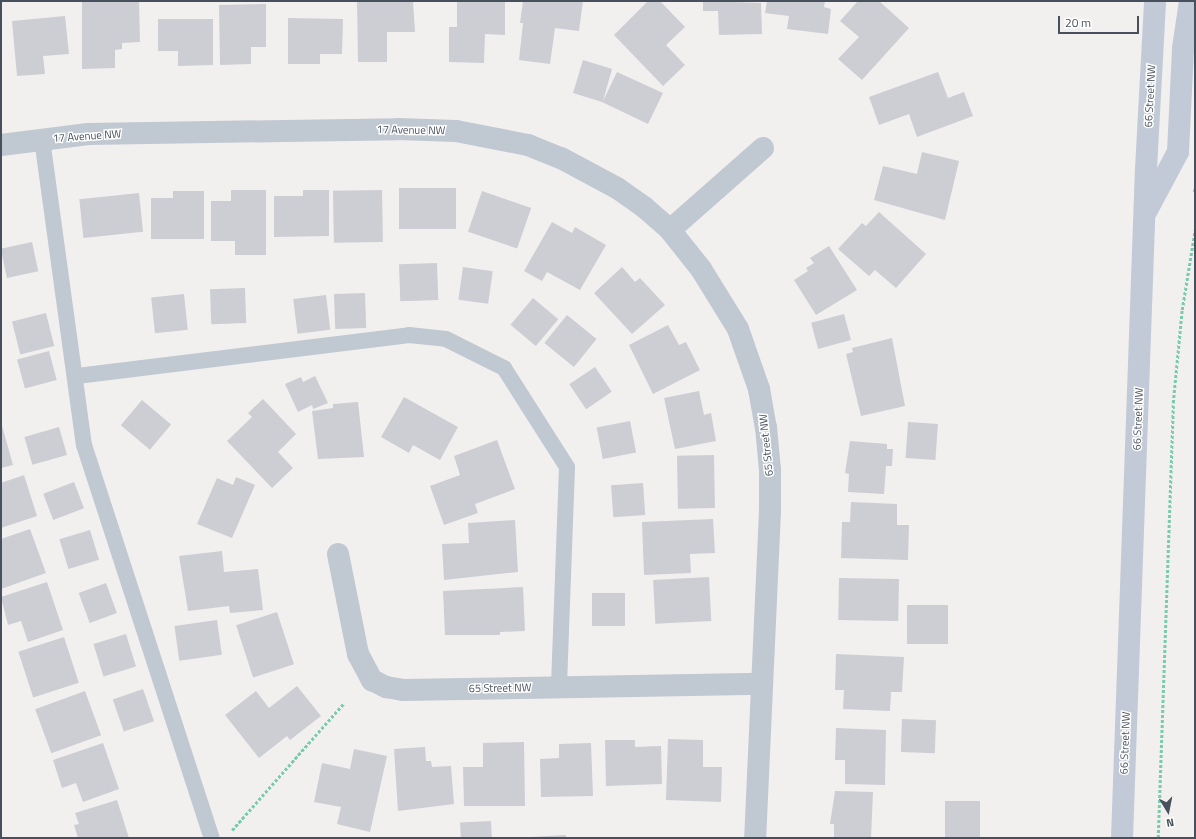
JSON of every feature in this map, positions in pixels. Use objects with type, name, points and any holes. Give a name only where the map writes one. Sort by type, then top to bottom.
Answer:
[{"type":"main road","name":"66 Street NW","points":[[1122,838],[1155,1]]},
{"type":"main road","points":[[1146,212],[1178,152],[1183,48],[1190,1]]},
{"type":"street","name":"17 Avenue NW","points":[[1,145],[42,140],[132,133],[398,129],[456,130],[528,145],[561,158],[617,188],[644,207],[670,230]]},
{"type":"street","points":[[670,230],[763,148]]},
{"type":"street","name":"65 Street NW","points":[[670,230],[723,302],[738,329],[759,389],[770,470],[755,838]]},
{"type":"street","name":"65 Street NW","points":[[338,554],[353,634],[364,669],[372,680],[386,687],[403,690],[762,684]]},
{"type":"lane","points":[[42,140],[77,376],[84,445],[212,838]]},
{"type":"lane","points":[[77,376],[409,335],[446,339],[504,368],[567,467],[559,687]]},
{"type":"path","points":[[1158,838],[1173,403],[1182,310],[1195,230]]},
{"type":"path","points":[[230,831],[344,703]]},
{"type":"building","points":[[82,1],[139,1],[140,42],[122,43],[122,49],[115,50],[115,68],[82,69]]},
{"type":"building","points":[[357,1],[413,1],[415,32],[387,32],[387,62],[358,62]]},
{"type":"building","points":[[457,1],[505,1],[505,35],[485,34],[484,63],[449,62],[449,27],[457,27]]},
{"type":"building","points":[[523,1],[583,1],[579,31],[555,28],[550,64],[519,60],[523,23],[520,23]]},
{"type":"building","points":[[648,1],[660,1],[685,27],[666,45],[685,65],[663,86],[614,35]]},
{"type":"building","points":[[703,1],[761,3],[762,34],[719,35],[718,11],[703,11]]},
{"type":"building","points":[[767,1],[825,1],[824,7],[831,9],[828,34],[787,29],[789,16],[765,13]]},
{"type":"building","points":[[858,1],[879,1],[909,28],[862,80],[838,59],[859,37],[840,21]]},
{"type":"building","points":[[266,4],[266,47],[251,47],[251,64],[220,65],[219,5]]},
{"type":"building","points":[[65,16],[69,54],[43,56],[45,74],[17,76],[12,21]]},
{"type":"building","points":[[288,18],[343,19],[342,54],[320,54],[320,64],[288,64]]},
{"type":"building","points":[[158,19],[213,19],[213,65],[178,66],[178,51],[158,51]]},
{"type":"building","points":[[583,60],[612,69],[603,101],[617,72],[663,93],[648,124],[602,102],[573,93]]},
{"type":"building","points":[[938,72],[948,98],[964,92],[973,116],[917,137],[909,114],[879,125],[869,97]]},
{"type":"building","points":[[922,152],[959,161],[945,220],[874,200],[883,166],[917,174]]},
{"type":"building","points":[[399,188],[456,188],[456,229],[399,229]]},
{"type":"building","points":[[231,190],[266,190],[266,255],[235,255],[235,241],[211,241],[211,201],[231,201]]},
{"type":"building","points":[[303,190],[329,190],[329,236],[274,237],[274,196],[303,196]]},
{"type":"building","points":[[382,190],[383,242],[334,243],[333,191]]},
{"type":"building","points":[[173,191],[204,191],[204,239],[151,239],[151,198],[173,198]]},
{"type":"building","points":[[482,191],[531,208],[517,249],[468,232]]},
{"type":"building","points":[[139,193],[143,232],[83,238],[79,199]]},
{"type":"building","points":[[879,212],[926,254],[896,288],[875,270],[869,276],[838,249],[862,223],[866,226]]},
{"type":"building","points":[[552,222],[572,233],[575,227],[606,245],[580,290],[547,272],[542,281],[524,271]]},
{"type":"building","points":[[32,242],[38,271],[7,278],[1,249]]},
{"type":"building","points":[[829,246],[857,290],[816,315],[794,280],[808,271],[806,268],[814,263],[810,258]]},
{"type":"building","points":[[437,263],[438,300],[400,301],[399,264]]},
{"type":"building","points":[[463,267],[493,271],[488,304],[458,300]]},
{"type":"building","points":[[622,267],[635,282],[640,278],[665,305],[632,334],[594,293]]},
{"type":"building","points":[[245,288],[246,323],[211,324],[210,289]]},
{"type":"building","points":[[365,293],[366,328],[335,329],[334,294]]},
{"type":"building","points":[[184,294],[188,330],[155,333],[151,297]]},
{"type":"building","points":[[326,295],[330,330],[298,334],[293,299]]},
{"type":"building","points":[[533,298],[558,319],[536,346],[511,325]]},
{"type":"building","points":[[46,313],[54,346],[20,354],[12,321]]},
{"type":"building","points":[[844,314],[851,340],[818,349],[811,323]]},
{"type":"building","points":[[567,315],[597,339],[574,367],[544,343]]},
{"type":"building","points":[[668,325],[679,345],[686,342],[700,370],[653,394],[629,345]]},
{"type":"building","points":[[892,338],[905,406],[861,416],[846,354],[853,352],[852,348]]},
{"type":"building","points":[[49,351],[57,380],[25,389],[17,360]]},
{"type":"building","points":[[595,367],[612,392],[586,409],[569,384]]},
{"type":"building","points":[[315,376],[328,403],[313,409],[312,405],[298,412],[285,384],[301,377],[303,382]]},
{"type":"building","points":[[699,391],[704,415],[711,413],[716,441],[675,449],[664,398]]},
{"type":"building","points":[[404,397],[458,427],[440,460],[413,445],[409,453],[381,437]]},
{"type":"building","points":[[263,399],[296,434],[278,452],[293,468],[272,488],[227,441],[252,417],[248,413]]},
{"type":"building","points":[[142,400],[171,424],[150,450],[121,425]]},
{"type":"building","points":[[358,402],[364,457],[318,459],[312,411],[333,408],[333,404]]},
{"type":"building","points":[[630,421],[636,452],[603,459],[597,427]]},
{"type":"building","points":[[1,422],[13,465],[1,468]]},
{"type":"building","points":[[908,422],[938,424],[935,460],[905,458]]},
{"type":"building","points":[[59,427],[67,455],[32,465],[24,437]]},
{"type":"building","points":[[497,440],[515,489],[475,504],[478,513],[444,525],[430,486],[460,475],[454,456]]},
{"type":"building","points":[[850,441],[887,444],[887,449],[893,449],[892,466],[886,466],[884,494],[848,492],[849,474],[845,473]]},
{"type":"building","points":[[714,455],[715,508],[678,509],[677,456]]},
{"type":"building","points":[[24,475],[37,516],[1,528],[1,483]]},
{"type":"building","points":[[236,477],[255,485],[232,538],[197,524],[217,478],[233,485]]},
{"type":"building","points":[[74,482],[84,508],[53,520],[43,494]]},
{"type":"building","points":[[643,483],[645,515],[613,517],[611,485]]},
{"type":"building","points":[[851,502],[897,504],[897,525],[909,525],[908,560],[841,558],[842,522],[850,522]]},
{"type":"building","points":[[713,519],[715,553],[690,554],[691,573],[644,575],[642,522]]},
{"type":"building","points":[[515,520],[518,572],[444,580],[442,544],[469,543],[468,523]]},
{"type":"building","points":[[30,529],[46,573],[1,589],[1,539]]},
{"type":"building","points":[[90,530],[99,560],[68,569],[59,539]]},
{"type":"building","points":[[222,551],[224,572],[258,569],[263,610],[230,613],[229,606],[188,611],[179,556]]},
{"type":"building","points":[[709,577],[711,621],[655,624],[653,580]]},
{"type":"building","points":[[839,578],[899,579],[898,621],[838,620]]},
{"type":"building","points":[[47,582],[63,630],[28,642],[21,621],[8,625],[1,597]]},
{"type":"building","points":[[106,583],[117,613],[90,623],[79,593]]},
{"type":"building","points":[[523,587],[525,631],[500,632],[500,635],[445,635],[443,591]]},
{"type":"building","points":[[592,593],[625,593],[625,626],[592,626]]},
{"type":"building","points":[[907,605],[948,605],[948,644],[907,644]]},
{"type":"building","points":[[277,612],[294,664],[253,678],[236,625]]},
{"type":"building","points":[[217,620],[222,655],[179,661],[174,626]]},
{"type":"building","points":[[126,634],[136,667],[103,676],[93,644]]},
{"type":"building","points":[[64,637],[79,683],[33,697],[18,652]]},
{"type":"building","points":[[836,654],[904,657],[902,692],[891,692],[890,711],[843,709],[844,690],[835,690]]},
{"type":"building","points":[[297,686],[321,716],[290,740],[287,736],[259,758],[225,715],[256,691],[269,708]]},
{"type":"building","points":[[143,689],[154,721],[124,732],[113,699]]},
{"type":"building","points":[[85,691],[101,735],[51,753],[35,709]]},
{"type":"building","points":[[902,719],[936,720],[935,753],[901,752]]},
{"type":"building","points":[[836,728],[886,730],[885,785],[845,784],[845,760],[835,760]]},
{"type":"building","points":[[668,739],[703,740],[703,767],[722,767],[721,802],[666,800]]},
{"type":"building","points":[[605,740],[635,740],[635,747],[661,746],[662,784],[606,786]]},
{"type":"building","points":[[524,742],[525,806],[464,806],[463,767],[483,767],[483,743]]},
{"type":"building","points":[[103,743],[119,789],[83,802],[76,783],[62,788],[53,760]]},
{"type":"building","points":[[591,743],[593,796],[541,797],[540,759],[559,758],[559,744]]},
{"type":"building","points":[[425,747],[426,761],[431,761],[432,767],[451,766],[454,804],[398,811],[394,749]]},
{"type":"building","points":[[354,749],[387,756],[370,832],[337,824],[341,807],[314,802],[322,763],[350,769]]},
{"type":"building","points":[[835,791],[873,792],[871,838],[834,838],[834,824],[830,824]]},
{"type":"building","points":[[117,800],[129,838],[78,838],[74,825],[79,824],[75,813]]},
{"type":"building","points":[[945,801],[980,801],[980,837],[945,837]]},
{"type":"building","points":[[491,821],[492,838],[461,838],[460,823]]},
{"type":"building","points":[[566,835],[566,838],[531,838],[531,837]]}]
